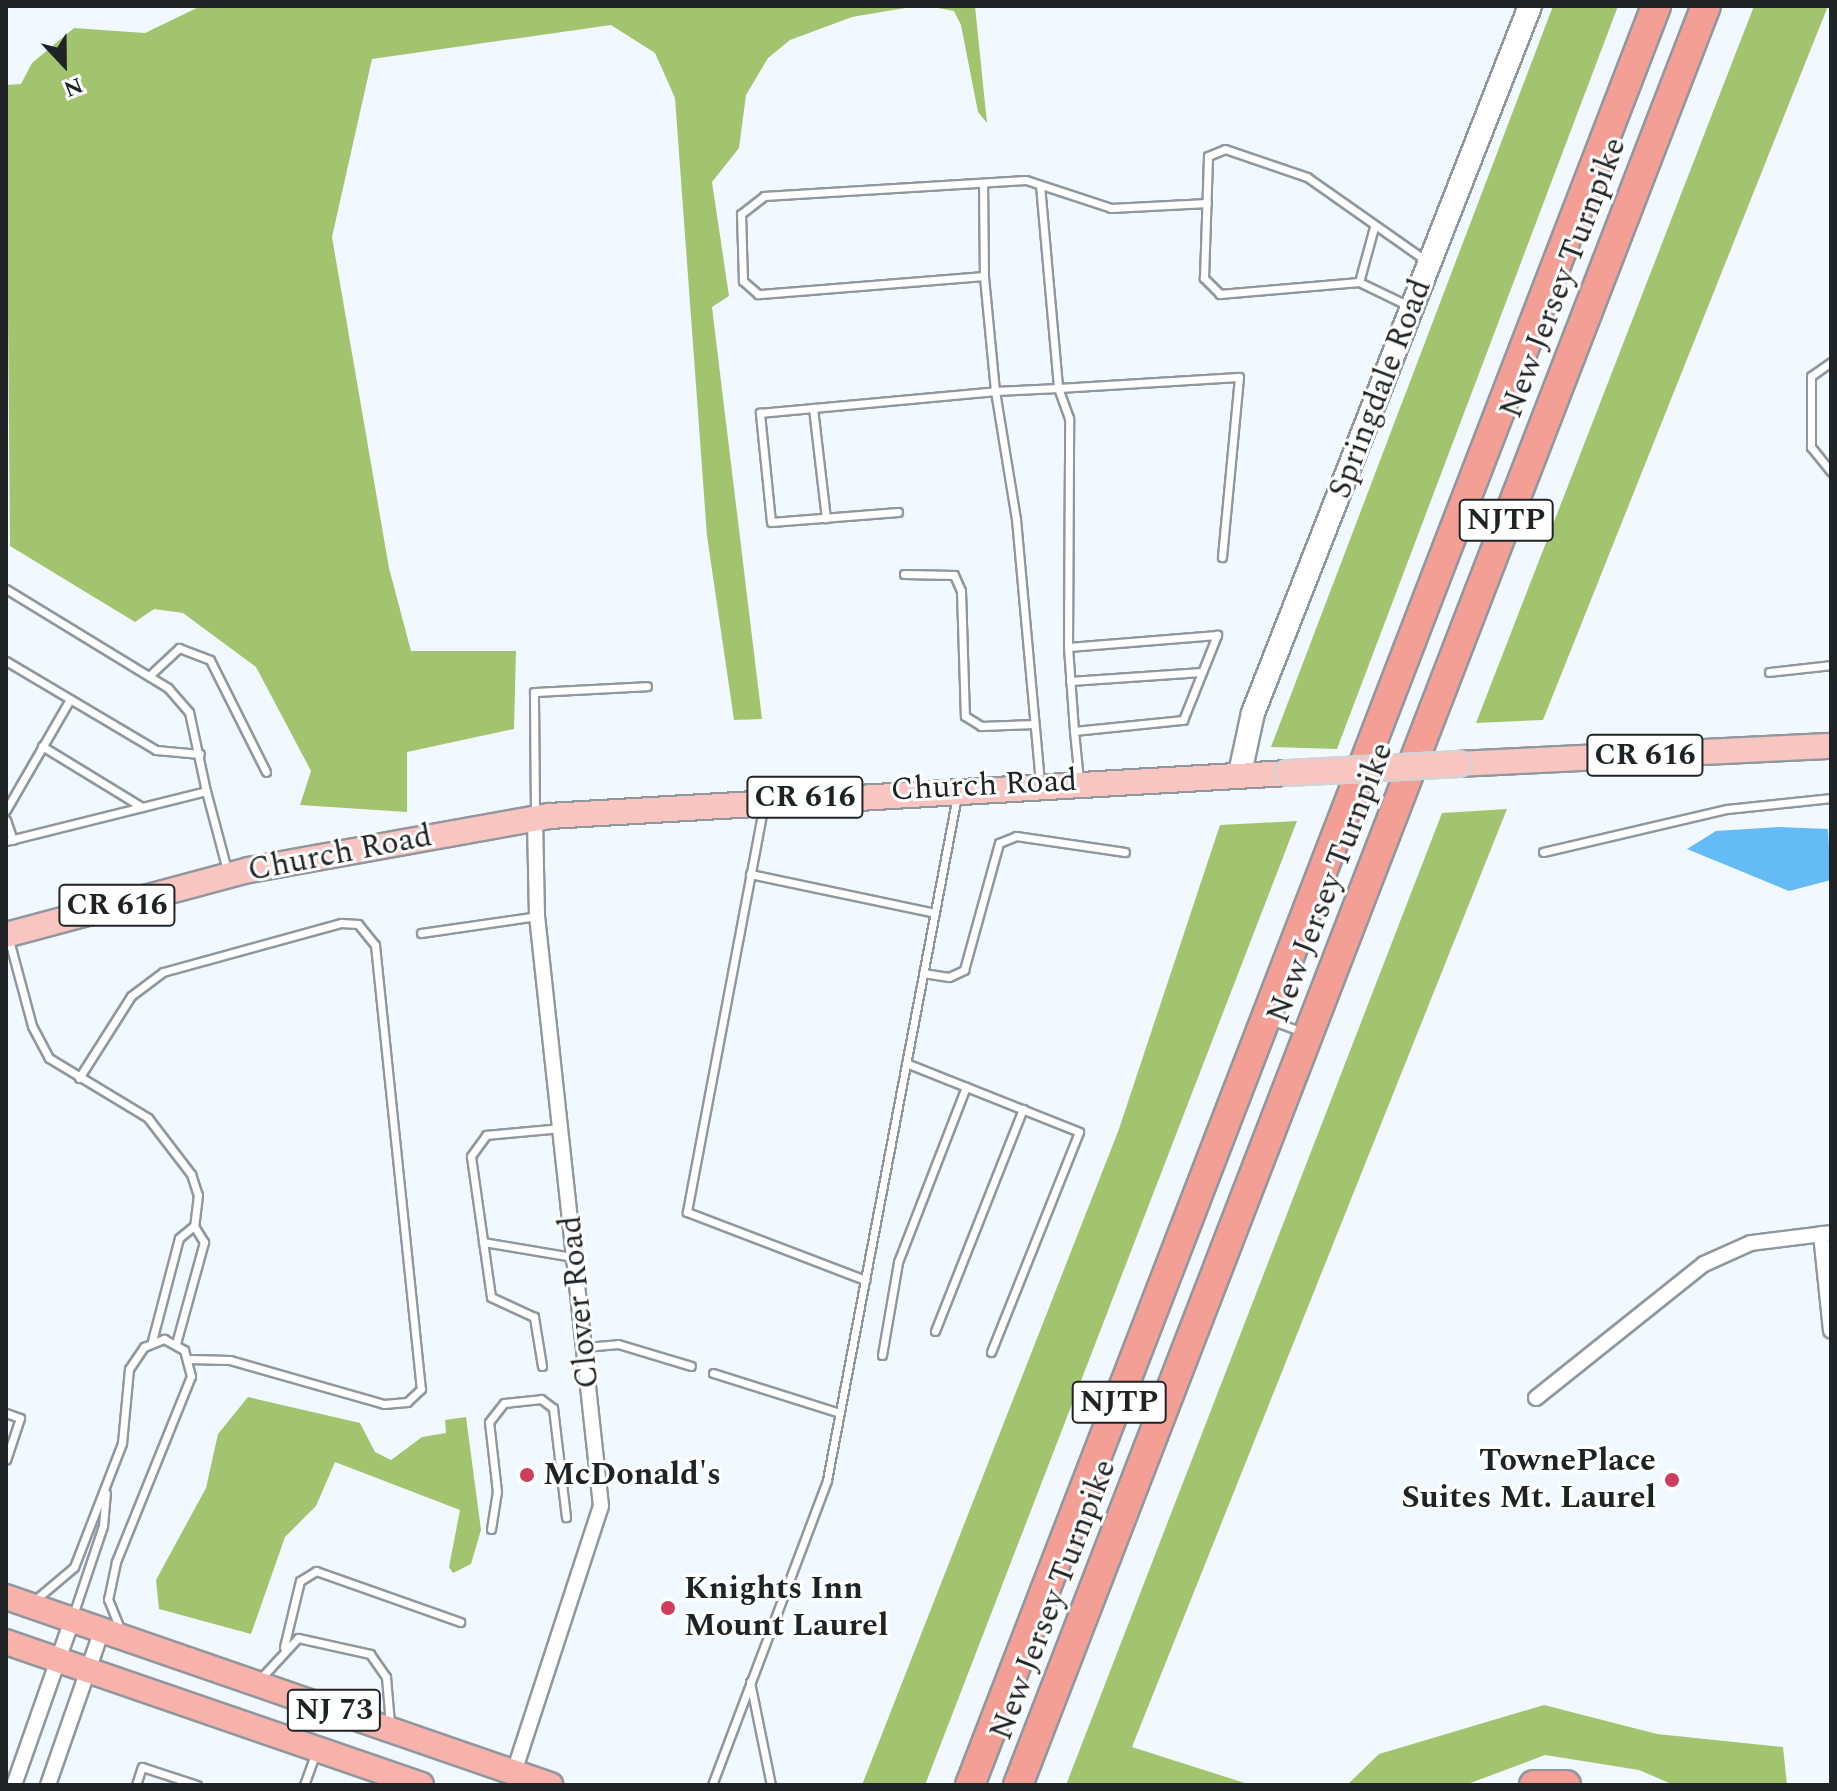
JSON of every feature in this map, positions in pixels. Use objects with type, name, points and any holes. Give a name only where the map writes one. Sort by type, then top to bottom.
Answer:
[{"type":"highway","name":"New Jersey Turnpike","points":[[970,1785],[1268,1020],[1656,6]]},
{"type":"highway","name":"New Jersey Turnpike","points":[[1018,1785],[1706,6]]},
{"type":"highway","name":"NJ 73","points":[[17,1600],[550,1785]]},
{"type":"highway","name":"NJ 73","points":[[6,1642],[421,1785]]},
{"type":"highway","points":[[1534,1785],[1566,1785]]},
{"type":"main road","name":"Springdale Road","points":[[1240,773],[1253,713],[1530,6]]},
{"type":"main road","name":"Church Road","points":[[7,935],[228,876],[535,819],[765,799],[1040,782],[1831,746]]},
{"type":"street","name":"Clover Road","points":[[514,1772],[599,1517],[585,1347],[537,916],[535,819]]},
{"type":"street","points":[[1536,1398],[1704,1264],[1751,1243],[1826,1234],[1831,1330]]},
{"type":"street","points":[[14,1785],[72,1620]]},
{"type":"street","points":[[48,1785],[88,1668],[113,1634]]},
{"type":"lane","points":[[1413,308],[1359,282],[1220,294],[1204,278],[1208,156],[1225,149],[1307,177],[1374,227],[1431,264]]},
{"type":"lane","points":[[983,183],[984,276],[1040,782]]},
{"type":"lane","points":[[984,276],[758,294],[743,281],[741,214],[764,196],[983,183],[1040,185],[1111,208],[1207,203]]},
{"type":"lane","points":[[1040,185],[1058,388],[1070,434],[1068,647],[1079,780]]},
{"type":"lane","points":[[1359,282],[1374,227]]},
{"type":"lane","points":[[1831,362],[1811,376],[1811,447],[1831,472]]},
{"type":"lane","points":[[898,512],[771,522],[760,413],[995,391],[1239,377],[1222,557]]},
{"type":"lane","points":[[813,408],[826,518]]},
{"type":"lane","points":[[904,574],[954,575],[961,591],[965,716],[981,726],[1034,724]]},
{"type":"lane","points":[[6,589],[149,676],[189,712],[228,876]]},
{"type":"lane","points":[[1068,647],[1217,635],[1183,720],[1074,731]]},
{"type":"lane","points":[[149,676],[179,648],[210,660],[266,772]]},
{"type":"lane","points":[[6,661],[156,750],[200,754]]},
{"type":"lane","points":[[1769,672],[1831,665]]},
{"type":"lane","points":[[1070,681],[1202,672]]},
{"type":"lane","points":[[535,819],[534,692],[647,686]]},
{"type":"lane","points":[[6,810],[70,699]]},
{"type":"lane","points":[[42,746],[142,807]]},
{"type":"lane","points":[[712,1785],[822,1497],[959,789]]},
{"type":"lane","points":[[6,820],[10,840],[206,791]]},
{"type":"lane","points":[[1543,852],[1727,809],[1831,798]]},
{"type":"lane","points":[[765,799],[687,1212],[865,1280]]},
{"type":"lane","points":[[923,973],[949,977],[964,970],[999,843],[1016,836],[1125,852]]},
{"type":"lane","points":[[750,874],[935,913]]},
{"type":"lane","points":[[421,933],[537,916]]},
{"type":"lane","points":[[79,1078],[131,996],[163,972],[341,923],[358,924],[375,945],[421,1389],[407,1402],[384,1404],[230,1360],[189,1359]]},
{"type":"lane","points":[[7,935],[37,1037],[55,1063],[148,1118],[170,1139],[198,1195],[194,1226],[204,1242],[176,1344]]},
{"type":"lane","points":[[1268,1020],[1309,1034]]},
{"type":"lane","points":[[906,1063],[1079,1132],[991,1352]]},
{"type":"lane","points":[[882,1355],[898,1262],[966,1087]]},
{"type":"lane","points":[[935,1331],[1023,1109]]},
{"type":"lane","points":[[542,1366],[534,1317],[494,1303],[483,1242],[474,1143],[486,1135],[561,1128]]},
{"type":"lane","points":[[17,1600],[68,1577],[107,1482],[127,1423],[129,1369],[152,1341],[179,1238],[194,1226]]},
{"type":"lane","points":[[483,1242],[575,1258]]},
{"type":"lane","points":[[113,1634],[108,1590],[152,1458],[188,1387],[189,1359],[176,1344],[152,1341]]},
{"type":"lane","points":[[585,1347],[618,1344],[691,1366]]},
{"type":"lane","points":[[713,1373],[840,1413]]},
{"type":"lane","points":[[491,1529],[497,1492],[489,1422],[504,1403],[541,1399],[553,1408],[566,1517]]},
{"type":"lane","points":[[6,1413],[20,1418],[6,1460]]},
{"type":"lane","points":[[72,1620],[103,1526],[107,1482]]},
{"type":"lane","points":[[257,1683],[284,1647],[300,1581],[316,1571],[460,1622]]},
{"type":"lane","points":[[284,1647],[313,1637],[381,1662],[390,1730]]},
{"type":"lane","points":[[750,1680],[771,1785]]},
{"type":"lane","points":[[304,1785],[317,1748]]},
{"type":"lane","points":[[136,1785],[142,1767],[197,1785]]},
{"type":"green space","points":[[201,6],[917,6],[852,17],[790,40],[768,58],[746,95],[739,148],[712,182],[729,296],[712,307],[762,719],[734,720],[707,536],[675,98],[655,53],[611,25],[372,59],[332,237],[389,568],[411,651],[516,651],[514,729],[407,752],[407,812],[300,805],[311,771],[256,667],[183,613],[154,609],[135,622],[10,546],[6,85],[21,84],[32,63],[74,28],[145,33]]},
{"type":"green space","points":[[927,6],[975,6],[987,123],[978,112],[961,25],[954,11]]},
{"type":"green space","points":[[1553,6],[1618,6],[1337,749],[1271,747]]},
{"type":"green space","points":[[1754,6],[1828,6],[1543,720],[1476,723]]},
{"type":"green space","points":[[1507,809],[1132,1747],[1251,1785],[1066,1785],[1442,813]]},
{"type":"green space","points":[[1297,821],[925,1785],[862,1785],[1119,1129],[1220,825]]},
{"type":"green space","points":[[248,1397],[360,1423],[375,1452],[391,1460],[422,1437],[446,1433],[445,1420],[466,1417],[481,1530],[471,1564],[453,1573],[449,1567],[460,1510],[335,1462],[316,1506],[285,1537],[251,1634],[159,1609],[156,1580],[206,1488],[218,1434]]},
{"type":"green space","points":[[1544,1705],[1657,1734],[1783,1747],[1787,1785],[1674,1785],[1639,1770],[1545,1755],[1465,1785],[1347,1785],[1379,1754]]},
{"type":"water","points":[[1779,827],[1828,829],[1831,880],[1789,891],[1687,849],[1716,831]]},
{"type":"place","name":"McDonald's","points":[[527,1475]]},
{"type":"place","name":"TownePlace Suites Mt. Laurel","points":[[1672,1480]]},
{"type":"place","name":"Knights Inn Mount Laurel","points":[[668,1608]]}]
